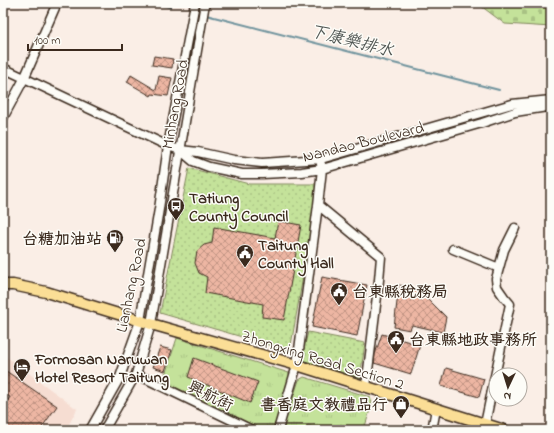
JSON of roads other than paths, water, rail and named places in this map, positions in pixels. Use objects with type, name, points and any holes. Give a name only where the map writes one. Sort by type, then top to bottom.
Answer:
[{"type":"main road","points":[[3,284],[46,292],[140,321]]},
{"type":"main road","name":"Zhongxing Road Section 2","points":[[140,321],[298,365],[504,430]]},
{"type":"street","points":[[3,118],[24,79],[57,3]]},
{"type":"street","name":"Minhang Road","points":[[159,209],[168,146],[195,3]]},
{"type":"street","name":"Minhang Road","points":[[171,210],[205,3]]},
{"type":"street","points":[[3,68],[168,146],[180,150]]},
{"type":"street","name":"Nandao Boulevard","points":[[180,150],[198,152],[234,160],[262,163],[321,159],[512,104],[551,100]]},
{"type":"street","name":"Nandao Boulevard","points":[[180,150],[194,161],[209,167],[242,174],[302,172],[322,169],[482,123],[515,112],[547,107],[551,108]]},
{"type":"street","points":[[278,430],[298,365],[318,205],[322,169],[321,159]]},
{"type":"street","points":[[318,205],[381,257],[366,387]]},
{"type":"street","name":"Lianhang Road","points":[[90,430],[120,377],[140,321],[159,209]]},
{"type":"street","name":"Lianhang Road","points":[[104,430],[136,374],[151,324],[171,210]]},
{"type":"street","points":[[485,424],[510,304],[497,287],[496,279],[504,250],[515,228]]},
{"type":"street","points":[[453,250],[499,268]]},
{"type":"street","name":"興航街","points":[[136,374],[252,430]]},
{"type":"street","points":[[432,430],[436,409]]},
{"type":"waterway","name":"下康樂排水","points":[[155,3],[170,7]]},
{"type":"waterway","name":"下康樂排水","points":[[206,15],[499,90]]},
{"type":"place","name":"Tatiung County Council","points":[[176,221]]},
{"type":"place","name":"台糖加油站","points":[[115,253]]},
{"type":"place","name":"Taitung County Hall","points":[[245,268]]},
{"type":"place","name":"台東縣稅務局","points":[[339,306]]},
{"type":"place","name":"台東縣地政事務所","points":[[396,354]]},
{"type":"place","name":"Formosan Naruwan Hotel Resort Taitung","points":[[22,382]]},
{"type":"place","name":"書香庭文教禮品行","points":[[401,419]]}]
